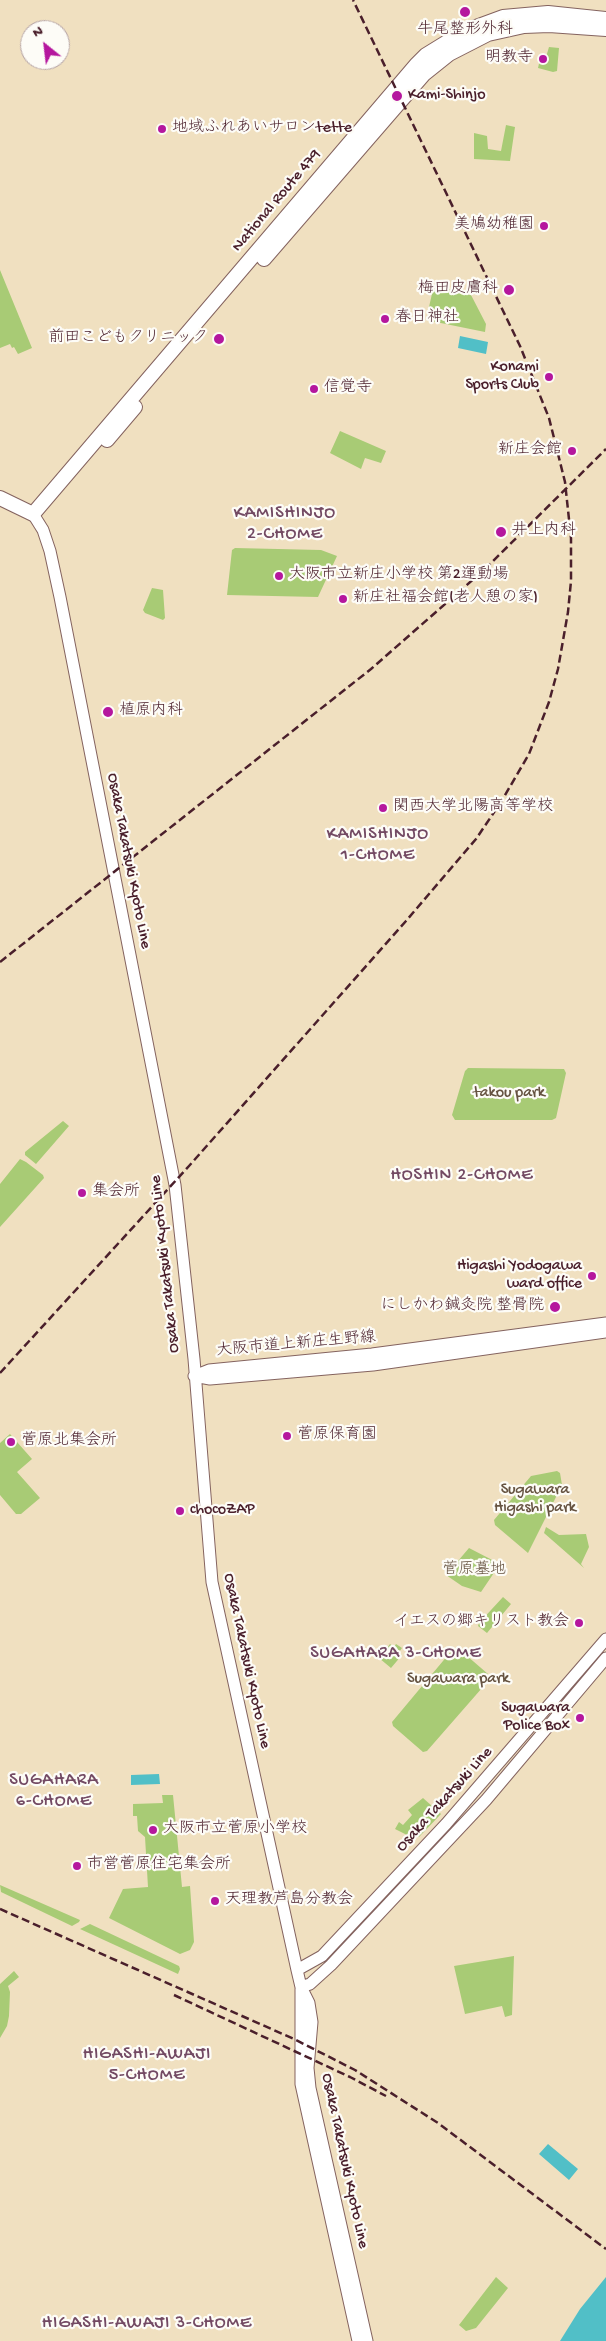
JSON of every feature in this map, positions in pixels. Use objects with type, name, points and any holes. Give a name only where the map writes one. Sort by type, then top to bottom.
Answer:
[{"type":"highway","name":"National Route 479","points":[[32,514],[42,500],[426,55],[465,31],[503,17],[548,13],[606,19]]},
{"type":"highway","name":"National Route 479","points":[[32,514],[48,506],[57,496],[386,117],[436,63],[477,39],[512,28],[549,24],[606,29]]},
{"type":"highway","points":[[0,498],[32,514]]},
{"type":"main road","name":"Osaka Takatsuki Kyoto Line","points":[[32,514],[43,530],[54,569],[176,1185],[212,1582],[297,1970],[312,2022],[308,2068],[310,2088],[367,2341]]},
{"type":"main road","name":"大阪市道上新庄生野線","points":[[194,1376],[209,1370],[372,1354],[606,1323]]},
{"type":"main road","name":"大阪市道上新庄生野線","points":[[194,1376],[210,1379],[373,1365],[606,1332]]},
{"type":"main road","name":"Osaka Takatsuki Line","points":[[297,1970],[322,1956],[458,1812],[606,1640]]},
{"type":"main road","name":"Osaka Takatsuki Line","points":[[301,1987],[310,1984],[331,1965],[486,1800],[606,1658]]},
{"type":"main road","name":"Osaka Takatsuki Kyoto Line","points":[[301,1987],[301,2084],[358,2341]]},
{"type":"green space","points":[[549,47],[559,48],[557,71],[553,72],[538,68],[540,59],[549,60],[546,57]]},
{"type":"green space","points":[[506,125],[515,127],[510,161],[474,159],[474,133],[487,136],[488,149],[501,151]]},
{"type":"green space","points":[[0,270],[32,348],[18,354],[10,344],[0,348]]},
{"type":"green space","points":[[434,285],[471,295],[486,324],[485,332],[431,321],[433,312],[430,311],[429,307]]},
{"type":"green space","points":[[340,431],[386,451],[381,463],[365,458],[361,469],[330,453]]},
{"type":"green space","name":"大阪市立新庄小学校 第2運動場","points":[[235,548],[321,550],[337,556],[318,597],[227,595],[232,550]]},
{"type":"green space","points":[[152,588],[163,590],[165,618],[163,620],[145,613],[143,610]]},
{"type":"green space","name":"takou park","points":[[468,1068],[564,1069],[566,1073],[556,1118],[552,1120],[455,1120],[452,1115],[465,1071]]},
{"type":"green space","points":[[63,1121],[69,1126],[36,1164],[25,1155],[25,1152]]},
{"type":"green space","points":[[20,1159],[43,1175],[44,1178],[0,1227],[0,1184]]},
{"type":"green space","points":[[10,1434],[32,1459],[17,1472],[40,1498],[21,1514],[16,1514],[0,1495],[0,1443]]},
{"type":"green space","name":"Sugawara Higashi park","points":[[557,1471],[560,1473],[562,1485],[528,1553],[495,1525],[494,1520],[531,1476]]},
{"type":"green space","points":[[546,1527],[559,1535],[586,1534],[589,1547],[581,1564],[584,1568],[544,1533]]},
{"type":"green space","name":"菅原墓地","points":[[469,1548],[500,1564],[481,1592],[462,1586],[446,1575]]},
{"type":"green space","points":[[503,1597],[511,1604],[487,1633],[478,1626],[479,1623]]},
{"type":"green space","points":[[390,1644],[394,1647],[396,1644],[402,1648],[399,1652],[402,1655],[391,1668],[379,1658]]},
{"type":"green space","name":"Sugawara park","points":[[453,1649],[459,1649],[488,1674],[489,1680],[427,1751],[423,1752],[393,1726],[392,1722]]},
{"type":"green space","points":[[162,1795],[173,1795],[182,1887],[190,1886],[194,1942],[190,1950],[180,1954],[109,1918],[123,1889],[148,1887],[145,1837],[138,1831],[137,1816],[133,1816],[133,1804],[163,1803]]},
{"type":"green space","points":[[423,1798],[441,1814],[419,1837],[409,1836],[395,1829],[399,1822],[403,1825],[412,1815],[408,1810]]},
{"type":"green space","points":[[0,1885],[80,1920],[72,1926],[1,1892]]},
{"type":"green space","points":[[90,1924],[179,1966],[178,1974],[80,1929]]},
{"type":"green space","points":[[514,1956],[512,2015],[505,2017],[502,2006],[465,2014],[454,1966]]},
{"type":"green space","points":[[14,1971],[19,1977],[8,1986],[10,1992],[9,2016],[7,2026],[0,2038],[0,1984]]},
{"type":"green space","points":[[496,2277],[508,2288],[476,2328],[466,2331],[459,2325]]},
{"type":"water","points":[[460,336],[488,342],[486,354],[458,348]]},
{"type":"water","points":[[159,1774],[160,1784],[131,1785],[131,1775]]},
{"type":"water","points":[[548,2144],[578,2169],[569,2180],[539,2154]]},
{"type":"water","points":[[606,2277],[606,2341],[560,2341],[580,2309]]},
{"type":"railway","points":[[0,1373],[189,1166],[476,839],[501,802],[529,754],[549,702],[558,669],[568,612],[571,581],[571,538],[565,482],[549,418],[520,346],[353,0]]},
{"type":"railway","points":[[0,962],[371,669],[485,569],[606,449]]},
{"type":"railway","points":[[0,1909],[294,2039],[355,2070],[438,2123],[606,2249]]},
{"type":"railway","points":[[174,1995],[350,2077],[386,2096]]},
{"type":"place","name":"牛尾整形外科","points":[[465,12]]},
{"type":"place","name":"明教寺","points":[[543,59]]},
{"type":"place","name":"Kami-Shinjo","points":[[397,96]]},
{"type":"place","name":"地域ふれあいサロンtette","points":[[162,129]]},
{"type":"place","name":"美鳩幼稚園","points":[[544,226]]},
{"type":"place","name":"梅田皮膚科","points":[[509,290]]},
{"type":"place","name":"春日神社","points":[[385,319]]},
{"type":"place","name":"前田こどもクリニック","points":[[219,339]]},
{"type":"place","name":"Konami Sports Club","points":[[549,377]]},
{"type":"place","name":"信覚寺","points":[[314,389]]},
{"type":"place","name":"新庄会館","points":[[572,451]]},
{"type":"place","name":"井上内科","points":[[501,532]]},
{"type":"place","name":"大阪市立新庄小学校 第2運動場","points":[[279,576]]},
{"type":"place","name":"新庄社福会館(老人憩の家)","points":[[343,599]]},
{"type":"place","name":"植原内科","points":[[108,712]]},
{"type":"place","name":"関西大学北陽高等学校","points":[[383,808]]},
{"type":"place","name":"集会所","points":[[82,1193]]},
{"type":"place","name":"Higashi Yodogawa ward office","points":[[592,1276]]},
{"type":"place","name":"にしかわ鍼灸院 整骨院","points":[[555,1307]]},
{"type":"place","name":"菅原保育園","points":[[287,1436]]},
{"type":"place","name":"菅原北集会所","points":[[11,1442]]},
{"type":"place","name":"chocoZAP","points":[[180,1511]]},
{"type":"place","name":"イエスの郷キリスト教会","points":[[579,1623]]},
{"type":"place","name":"Sugawara Police Box","points":[[580,1718]]},
{"type":"place","name":"大阪市立菅原小学校","points":[[153,1830]]},
{"type":"place","name":"市営菅原住宅集会所","points":[[77,1866]]},
{"type":"place","name":"天理教芦島分教会","points":[[215,1901]]},
{"type":"district","name":"KAMISHINJO 2-CHOME","points":[[285,524]]},
{"type":"district","name":"KAMISHINJO 1-CHOME","points":[[378,845]]},
{"type":"district","name":"HOSHIN 2-CHOME","points":[[462,1176]]},
{"type":"district","name":"SUGAHARA 3-CHOME","points":[[396,1654]]},
{"type":"district","name":"SUGAHARA 6-CHOME","points":[[54,1791]]},
{"type":"district","name":"HIGASHI-AWAJI 5-CHOME","points":[[147,2065]]},
{"type":"district","name":"HIGASHI-AWAJI 3-CHOME","points":[[147,2324]]}]
